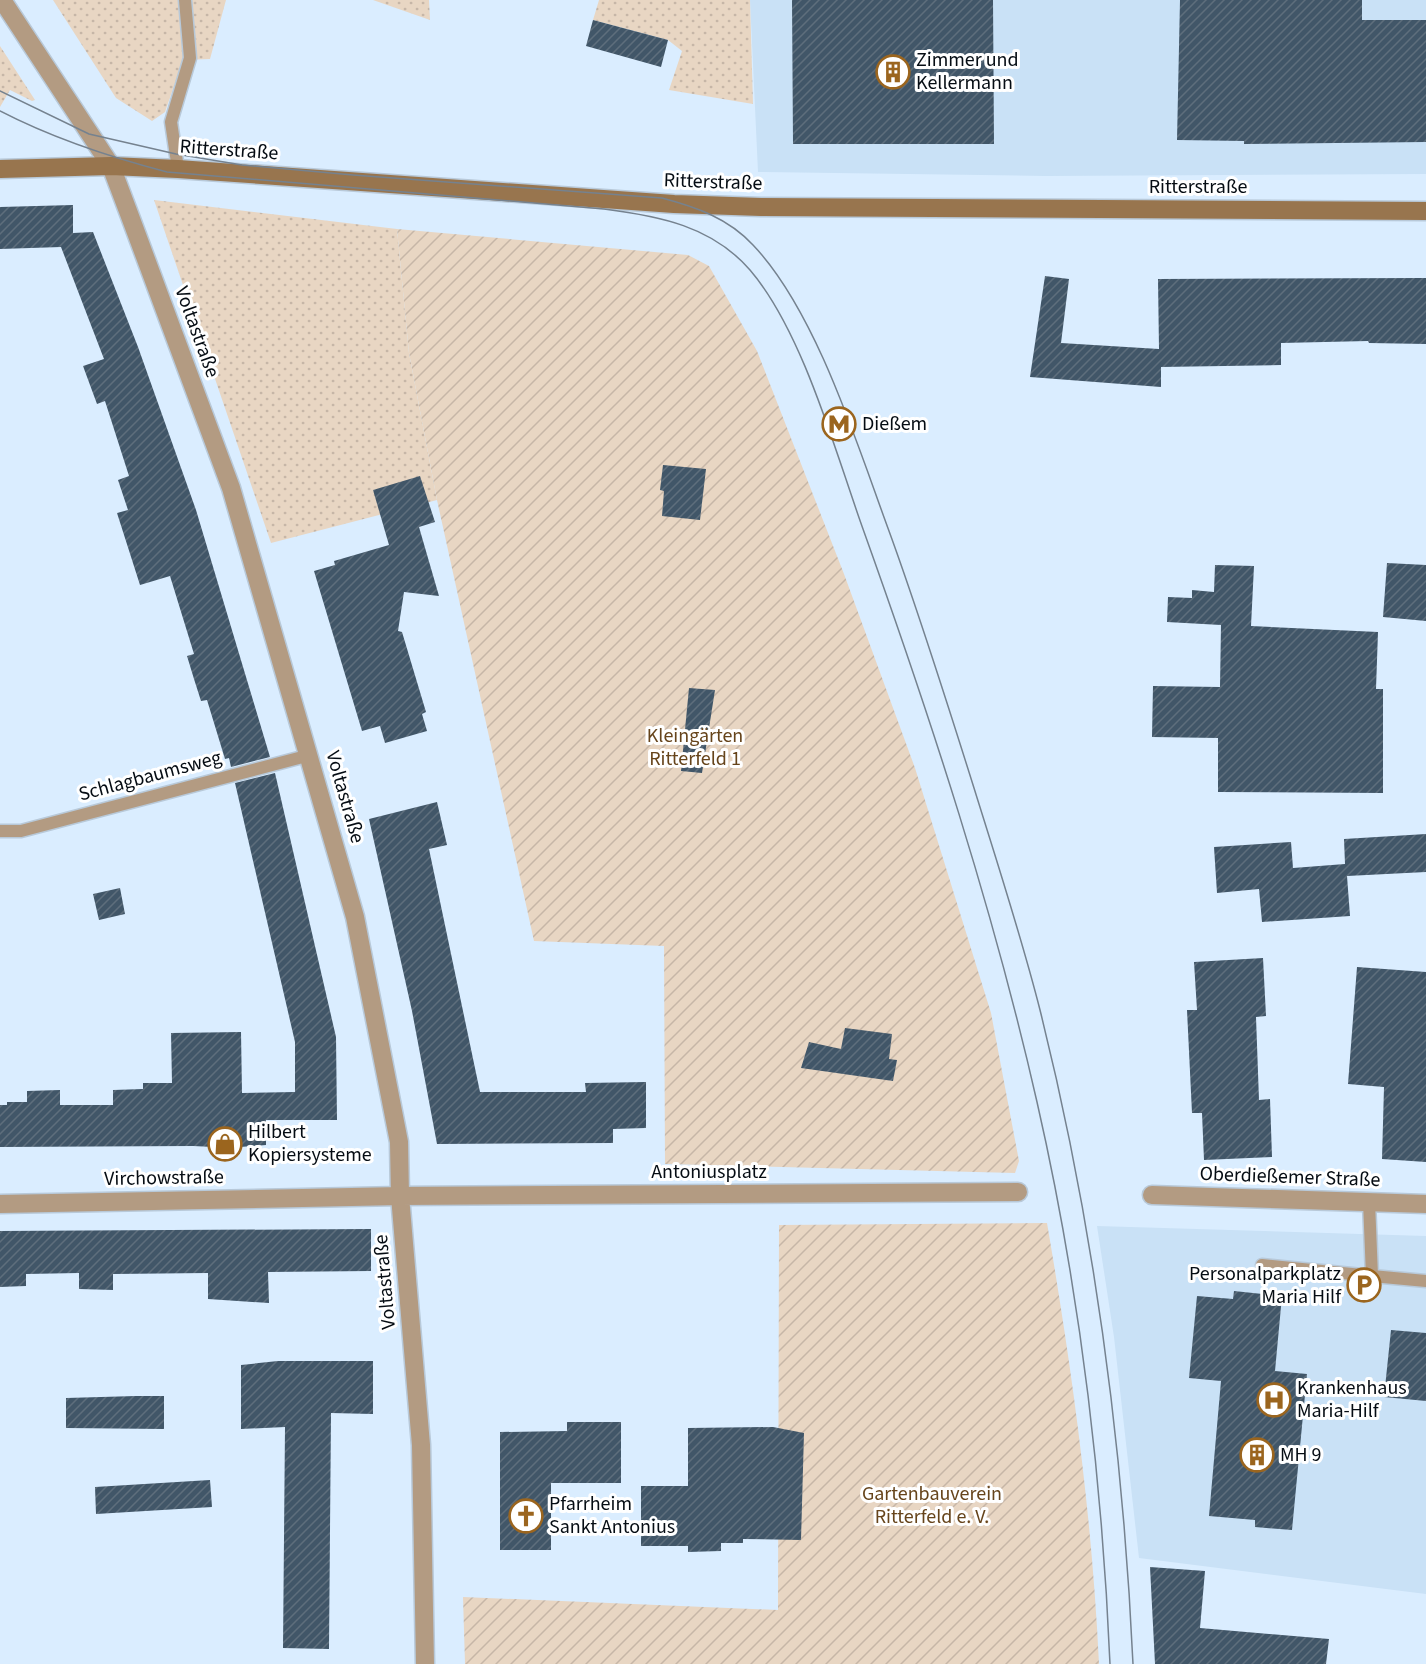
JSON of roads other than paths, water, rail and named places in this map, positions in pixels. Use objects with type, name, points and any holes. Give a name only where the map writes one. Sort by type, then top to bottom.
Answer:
[{"type":"main road","name":"Ritterstraße","points":[[0,169],[111,166],[178,169],[687,205],[1426,211]]},
{"type":"street","name":"Voltastraße","points":[[2,0],[111,166],[231,488],[355,917],[399,1142],[400,1196],[421,1445],[425,1664]]},
{"type":"street","name":"Antoniusplatz","points":[[400,1196],[1018,1192]]},
{"type":"street","name":"Oberdießemer Straße","points":[[1152,1194],[1426,1204]]},
{"type":"street","name":"Virchowstraße","points":[[0,1204],[400,1196]]},
{"type":"lane","points":[[178,169],[171,122],[190,58],[185,0]]},
{"type":"lane","name":"Schlagbaumsweg","points":[[0,831],[21,831],[310,755]]},
{"type":"lane","points":[[1369,1202],[1372,1276]]},
{"type":"lane","points":[[1262,1265],[1426,1281]]},
{"type":"tram line","points":[[0,91],[89,134],[176,154],[242,165],[662,198],[711,215],[733,228],[753,245],[776,273],[796,305],[833,380],[889,531],[964,756],[1017,926],[1040,1010],[1075,1171],[1103,1335],[1122,1500],[1133,1664]]},
{"type":"tram line","points":[[0,111],[82,146],[167,172],[604,209],[645,215],[702,233],[719,243],[750,270],[769,296],[802,359],[816,394],[912,670],[959,813],[1020,1029],[1052,1171],[1086,1381],[1101,1523],[1110,1664]]},
{"type":"place","name":"Zimmer und Kellermann","points":[[893,72]]},
{"type":"place","name":"Dießem","points":[[839,424]]},
{"type":"place","name":"Hilbert Kopiersysteme","points":[[225,1144]]},
{"type":"place","name":"Personalparkplatz Maria Hilf","points":[[1364,1285]]},
{"type":"place","name":"Krankenhaus Maria-Hilf","points":[[1274,1400]]},
{"type":"place","name":"MH 9","points":[[1257,1455]]},
{"type":"place","name":"Pfarrheim Sankt Antonius","points":[[526,1516]]},
{"type":"park label","name":"Kleingärten Ritterfeld 1","points":[[695,748]]},
{"type":"park label","name":"Gartenbauverein Ritterfeld e. V.","points":[[932,1506]]}]
